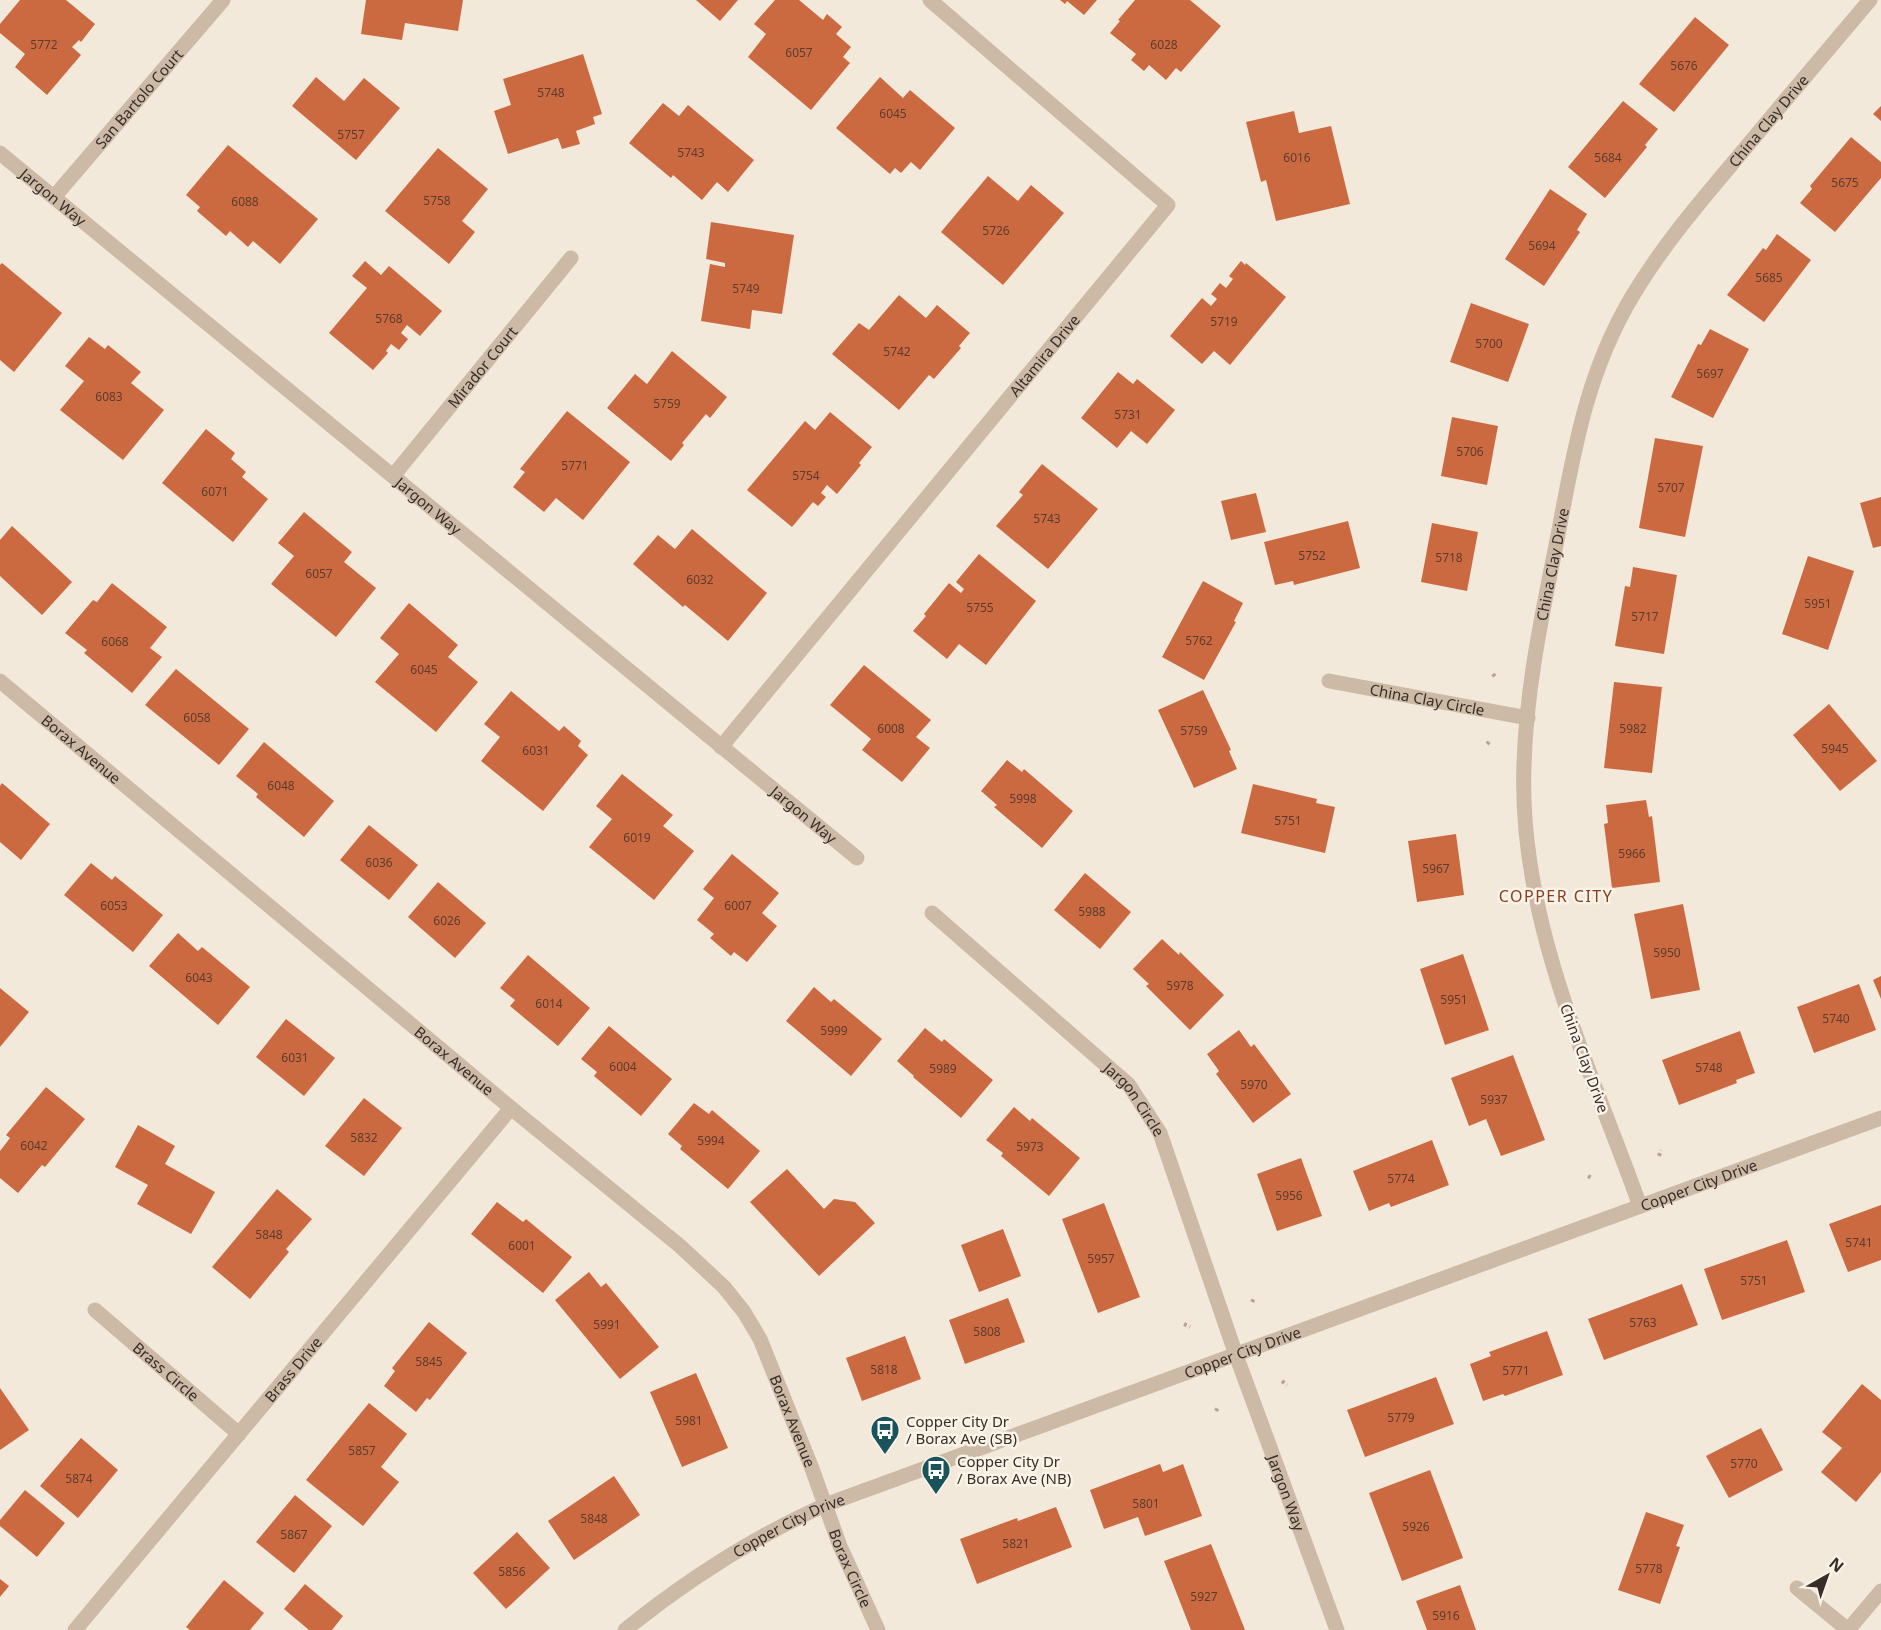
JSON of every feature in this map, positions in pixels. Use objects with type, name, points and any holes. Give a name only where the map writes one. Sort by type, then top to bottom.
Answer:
[{"type":"street","name":"San Bartolo Court","points":[[54,197],[223,0]]},
{"type":"street","name":"Altamira Drive","points":[[721,747],[1168,205],[930,0]]},
{"type":"street","name":"China Clay Drive","points":[[1640,1206],[1569,1015],[1536,892],[1527,845],[1524,808],[1524,765],[1533,672],[1579,425],[1601,361],[1619,321],[1644,277],[1673,236],[1870,0]]},
{"type":"street","name":"Jargon Way","points":[[0,153],[857,858]]},
{"type":"street","name":"Mirador Court","points":[[393,476],[571,258]]},
{"type":"street","name":"Borax Avenue","points":[[0,681],[511,1108],[680,1246],[724,1287],[744,1312],[760,1339],[825,1505]]},
{"type":"street","name":"China Clay Circle","points":[[1329,681],[1528,718]]},
{"type":"street","name":"Jargon Circle","points":[[932,913],[1129,1085],[1160,1133],[1236,1355]]},
{"type":"street","name":"Brass Drive","points":[[75,1630],[511,1108]]},
{"type":"street","name":"Copper City Drive","points":[[625,1630],[704,1570],[790,1520],[825,1505],[1881,1118]]},
{"type":"street","name":"Brass Circle","points":[[95,1310],[239,1434]]},
{"type":"street","name":"Jargon Way","points":[[1236,1355],[1337,1630]]},
{"type":"street","name":"Borax Circle","points":[[825,1505],[878,1630]]},
{"type":"street","points":[[1797,1588],[1848,1630],[1881,1591]]},
{"type":"path","points":[[1659,1156],[1661,1150]]},
{"type":"path","points":[[1588,1176],[1593,1179]]},
{"type":"path","points":[[1252,1302],[1255,1297]]},
{"type":"path","points":[[1184,1324],[1190,1327]]},
{"type":"path","points":[[1282,1382],[1287,1385]]},
{"type":"building","points":[[20,0],[66,0],[95,24],[81,42],[79,40],[72,47],[81,55],[47,95],[15,67],[25,54],[0,33],[0,24]]},
{"type":"building","points":[[366,0],[463,0],[458,31],[405,23],[402,40],[361,34]]},
{"type":"building","points":[[696,0],[738,0],[720,21]]},
{"type":"building","points":[[775,0],[799,0],[823,20],[827,14],[842,27],[836,34],[851,47],[843,57],[850,63],[811,110],[748,57],[766,34],[754,24]]},
{"type":"building","points":[[1060,0],[1097,0],[1084,15],[1067,1],[1065,4]]},
{"type":"building","points":[[1135,0],[1190,0],[1221,26],[1181,72],[1176,68],[1166,80],[1149,65],[1144,71],[1131,60],[1136,54],[1110,33]]},
{"type":"building","points":[[1695,17],[1729,45],[1674,112],[1639,84]]},
{"type":"building","points":[[583,54],[602,114],[593,117],[595,124],[576,131],[580,144],[562,149],[558,138],[508,154],[494,111],[511,105],[503,79]]},
{"type":"building","points":[[316,77],[344,101],[364,78],[400,108],[356,160],[292,106]]},
{"type":"building","points":[[880,77],[903,98],[910,90],[955,128],[920,170],[911,162],[901,173],[895,168],[890,174],[836,128]]},
{"type":"building","points":[[1623,101],[1658,129],[1645,145],[1647,147],[1605,198],[1568,167]]},
{"type":"building","points":[[663,103],[679,116],[688,105],[754,160],[728,192],[717,182],[702,200],[673,175],[671,178],[629,143]]},
{"type":"building","points":[[1881,106],[1881,121],[1873,114]]},
{"type":"building","points":[[1294,111],[1299,133],[1331,126],[1350,204],[1276,221],[1266,180],[1261,182],[1246,122]]},
{"type":"building","points":[[1851,137],[1881,162],[1881,178],[1835,232],[1800,203],[1812,189],[1810,186]]},
{"type":"building","points":[[228,145],[318,219],[280,264],[253,241],[248,247],[230,231],[226,236],[197,211],[200,207],[186,195]]},
{"type":"building","points":[[438,148],[488,189],[462,221],[475,232],[449,264],[385,211]]},
{"type":"building","points":[[988,176],[1018,201],[1031,185],[1064,213],[1003,285],[941,232]]},
{"type":"building","points":[[1550,189],[1587,214],[1577,230],[1580,232],[1544,286],[1505,259]]},
{"type":"building","points":[[711,222],[794,235],[782,314],[752,310],[750,329],[701,321],[710,264],[725,267],[725,263],[706,259]]},
{"type":"building","points":[[1777,234],[1811,260],[1764,322],[1727,295],[1763,248],[1766,250]]},
{"type":"building","points":[[365,261],[381,275],[389,266],[442,311],[420,336],[407,325],[401,333],[408,339],[399,350],[391,344],[386,351],[388,353],[373,370],[329,333],[367,288],[352,276]]},
{"type":"building","points":[[1241,261],[1286,297],[1230,365],[1214,351],[1202,364],[1170,336],[1202,298],[1211,306],[1217,299],[1211,294],[1220,283],[1226,288],[1233,279],[1229,276]]},
{"type":"building","points":[[2,263],[62,313],[14,372],[0,360],[0,265]]},
{"type":"building","points":[[899,295],[926,318],[937,305],[970,333],[959,346],[961,348],[934,379],[929,375],[899,410],[832,354],[859,323],[869,330]]},
{"type":"building","points":[[1471,303],[1529,324],[1508,382],[1450,362]]},
{"type":"building","points":[[1710,329],[1749,349],[1713,418],[1671,397],[1698,344],[1701,345]]},
{"type":"building","points":[[89,337],[105,349],[108,345],[141,372],[131,383],[164,410],[123,460],[60,410],[84,381],[65,366]]},
{"type":"building","points":[[672,351],[727,397],[710,418],[706,414],[682,443],[684,445],[671,461],[607,408],[635,374],[647,384]]},
{"type":"building","points":[[1118,372],[1133,384],[1137,379],[1175,410],[1147,444],[1131,431],[1117,448],[1081,418]]},
{"type":"building","points":[[567,411],[630,462],[583,520],[556,498],[544,512],[513,487],[525,472],[520,469]]},
{"type":"building","points":[[830,412],[872,447],[859,463],[861,465],[837,494],[827,485],[821,493],[826,497],[818,506],[813,502],[792,527],[747,490],[805,421],[815,430]]},
{"type":"building","points":[[1452,417],[1498,426],[1487,485],[1441,476]]},
{"type":"building","points":[[206,429],[235,453],[231,459],[246,472],[242,477],[268,499],[233,542],[162,483]]},
{"type":"building","points":[[1655,438],[1703,446],[1685,537],[1639,528]]},
{"type":"building","points":[[1042,464],[1098,509],[1048,569],[996,526],[1023,495],[1019,492]]},
{"type":"building","points":[[1256,493],[1266,532],[1231,540],[1221,501]]},
{"type":"building","points":[[1881,497],[1881,546],[1873,548],[1860,503]]},
{"type":"building","points":[[304,512],[352,552],[344,562],[376,588],[336,637],[271,584],[294,556],[278,543]]},
{"type":"building","points":[[1348,521],[1360,568],[1294,585],[1293,581],[1275,585],[1264,542]]},
{"type":"building","points":[[1432,523],[1478,532],[1467,591],[1421,582]]},
{"type":"building","points":[[12,526],[72,582],[42,615],[0,576],[0,540]]},
{"type":"building","points":[[692,529],[767,593],[728,641],[685,605],[683,607],[633,564],[658,535],[675,549]]},
{"type":"building","points":[[979,554],[1036,601],[986,665],[959,644],[947,659],[913,631],[949,583],[961,593],[964,589],[956,582]]},
{"type":"building","points":[[1808,556],[1854,571],[1828,650],[1782,634]]},
{"type":"building","points":[[1633,567],[1677,575],[1664,654],[1615,646],[1625,586],[1630,587]]},
{"type":"building","points":[[1203,581],[1243,603],[1234,621],[1236,622],[1204,680],[1162,657]]},
{"type":"building","points":[[112,583],[167,627],[150,648],[162,657],[132,693],[84,653],[87,650],[65,633],[93,600],[97,602]]},
{"type":"building","points":[[409,603],[458,645],[448,657],[478,682],[436,732],[375,682],[399,654],[380,638]]},
{"type":"building","points":[[864,665],[931,720],[916,737],[930,748],[902,782],[862,750],[871,739],[830,705]]},
{"type":"building","points":[[176,669],[249,729],[219,765],[145,705]]},
{"type":"building","points":[[1614,682],[1662,687],[1652,773],[1604,768]]},
{"type":"building","points":[[1203,690],[1231,750],[1229,751],[1237,769],[1194,788],[1158,710]]},
{"type":"building","points":[[511,691],[559,731],[564,726],[581,741],[578,746],[588,755],[543,811],[481,761],[500,737],[484,724]]},
{"type":"building","points":[[1829,704],[1877,761],[1840,791],[1793,735]]},
{"type":"building","points":[[264,742],[334,801],[304,837],[256,797],[258,794],[236,776]]},
{"type":"building","points":[[1007,760],[1022,772],[1024,769],[1073,811],[1042,848],[994,807],[997,805],[981,791]]},
{"type":"building","points":[[622,774],[673,815],[663,826],[694,851],[654,900],[589,847],[612,819],[596,806]]},
{"type":"building","points":[[2,783],[50,824],[21,860],[0,842],[0,786]]},
{"type":"building","points":[[1253,784],[1317,799],[1316,803],[1335,807],[1325,853],[1241,833]]},
{"type":"building","points":[[1646,800],[1649,817],[1652,816],[1660,882],[1612,888],[1604,824],[1608,823],[1606,805]]},
{"type":"building","points":[[369,825],[418,865],[389,900],[340,860]]},
{"type":"building","points":[[1456,834],[1464,895],[1417,902],[1408,841]]},
{"type":"building","points":[[732,854],[779,893],[762,913],[777,926],[747,962],[734,952],[731,956],[710,938],[714,934],[697,920],[714,898],[703,889]]},
{"type":"building","points":[[91,863],[112,880],[115,876],[163,915],[133,952],[64,895]]},
{"type":"building","points":[[1085,873],[1131,912],[1100,949],[1054,910]]},
{"type":"building","points":[[438,882],[486,923],[455,958],[408,917]]},
{"type":"building","points":[[1683,904],[1700,990],[1651,999],[1634,914]]},
{"type":"building","points":[[178,933],[198,951],[202,947],[250,987],[218,1025],[149,966]]},
{"type":"building","points":[[1162,939],[1179,955],[1180,952],[1224,995],[1190,1030],[1146,986],[1149,984],[1133,969]]},
{"type":"building","points":[[1463,954],[1489,1030],[1445,1045],[1420,969]]},
{"type":"building","points":[[528,955],[590,1008],[558,1046],[510,1006],[515,1000],[500,988]]},
{"type":"building","points":[[1881,976],[1881,999],[1873,980]]},
{"type":"building","points":[[1859,984],[1876,1030],[1814,1053],[1797,1007]]},
{"type":"building","points":[[814,987],[831,1002],[834,999],[882,1039],[851,1076],[786,1021]]},
{"type":"building","points":[[0,988],[29,1012],[0,1047]]},
{"type":"building","points":[[286,1019],[335,1058],[304,1096],[256,1057]]},
{"type":"building","points":[[609,1026],[672,1079],[641,1116],[594,1076],[597,1072],[581,1059]]},
{"type":"building","points":[[925,1028],[942,1042],[944,1039],[993,1080],[961,1118],[897,1061]]},
{"type":"building","points":[[1239,1030],[1251,1047],[1254,1044],[1291,1094],[1253,1123],[1216,1074],[1219,1071],[1207,1054]]},
{"type":"building","points":[[1740,1031],[1755,1073],[1736,1080],[1737,1083],[1679,1105],[1662,1060]]},
{"type":"building","points":[[1513,1055],[1545,1140],[1501,1156],[1486,1119],[1469,1126],[1451,1078]]},
{"type":"building","points":[[46,1087],[85,1119],[45,1167],[42,1165],[18,1193],[0,1178],[0,1151],[10,1138],[6,1135]]},
{"type":"building","points":[[364,1098],[402,1128],[364,1176],[325,1146]]},
{"type":"building","points":[[694,1103],[709,1114],[712,1110],[760,1151],[728,1189],[680,1149],[682,1146],[668,1134]]},
{"type":"building","points":[[1014,1107],[1030,1121],[1032,1118],[1080,1158],[1049,1196],[1001,1156],[1003,1153],[986,1140]]},
{"type":"building","points":[[138,1125],[175,1146],[165,1164],[215,1192],[191,1234],[137,1204],[148,1185],[115,1167]]},
{"type":"building","points":[[1432,1140],[1449,1185],[1391,1207],[1389,1203],[1369,1211],[1353,1171]]},
{"type":"building","points":[[1301,1158],[1322,1216],[1277,1231],[1257,1174]]},
{"type":"building","points":[[787,1169],[824,1209],[834,1199],[855,1202],[875,1223],[819,1276],[750,1202]]},
{"type":"building","points":[[277,1189],[312,1219],[286,1249],[289,1252],[250,1299],[212,1267]]},
{"type":"building","points":[[497,1202],[523,1222],[526,1219],[572,1257],[543,1293],[471,1234]]},
{"type":"building","points":[[1104,1203],[1140,1297],[1098,1313],[1062,1219]]},
{"type":"building","points":[[1881,1205],[1881,1260],[1848,1272],[1829,1224]]},
{"type":"building","points":[[1003,1229],[1021,1276],[979,1292],[961,1245]]},
{"type":"building","points":[[1787,1240],[1805,1292],[1722,1320],[1704,1269]]},
{"type":"building","points":[[589,1272],[601,1287],[606,1283],[659,1347],[620,1379],[555,1300]]},
{"type":"building","points":[[1682,1284],[1698,1325],[1604,1360],[1588,1319]]},
{"type":"building","points":[[1008,1298],[1025,1342],[965,1364],[949,1320]]},
{"type":"building","points":[[429,1322],[467,1353],[430,1400],[427,1398],[416,1412],[384,1386],[395,1371],[392,1368]]},
{"type":"building","points":[[1547,1331],[1563,1375],[1505,1396],[1503,1394],[1483,1401],[1470,1364],[1491,1356],[1489,1352]]},
{"type":"building","points":[[905,1336],[921,1379],[862,1401],[846,1358]]},
{"type":"building","points":[[696,1373],[728,1448],[682,1467],[650,1392]]},
{"type":"building","points":[[1436,1377],[1454,1424],[1365,1457],[1347,1410]]},
{"type":"building","points":[[1862,1384],[1881,1400],[1881,1472],[1856,1502],[1821,1472],[1842,1448],[1822,1432]]},
{"type":"building","points":[[0,1388],[29,1430],[0,1450]]},
{"type":"building","points":[[369,1403],[407,1434],[381,1467],[399,1482],[363,1526],[306,1480]]},
{"type":"building","points":[[1761,1428],[1783,1470],[1729,1498],[1706,1456]]},
{"type":"building","points":[[81,1438],[118,1470],[78,1518],[40,1486]]},
{"type":"building","points":[[1160,1464],[1163,1472],[1183,1464],[1202,1516],[1145,1536],[1138,1517],[1104,1529],[1090,1490]]},
{"type":"building","points":[[1430,1470],[1463,1558],[1402,1581],[1369,1493]]},
{"type":"building","points":[[614,1476],[640,1515],[574,1560],[548,1521]]},
{"type":"building","points":[[25,1490],[65,1523],[37,1557],[0,1526],[0,1520]]},
{"type":"building","points":[[295,1495],[332,1526],[294,1573],[256,1542]]},
{"type":"building","points":[[1056,1507],[1072,1547],[977,1584],[960,1539],[1017,1518],[1018,1521]]},
{"type":"building","points":[[1646,1512],[1684,1525],[1676,1546],[1680,1547],[1660,1604],[1618,1590]]},
{"type":"building","points":[[517,1532],[550,1568],[506,1609],[473,1573]]},
{"type":"building","points":[[1211,1544],[1245,1630],[1191,1630],[1164,1561]]},
{"type":"building","points":[[0,1579],[9,1586],[0,1597]]},
{"type":"building","points":[[224,1580],[264,1613],[250,1630],[190,1630],[186,1627]]},
{"type":"building","points":[[305,1584],[343,1616],[332,1630],[309,1630],[284,1609]]},
{"type":"building","points":[[1460,1585],[1476,1630],[1427,1630],[1416,1601]]},
{"type":"place","name":"Copper City Dr / Borax Ave (SB)","points":[[885,1456]]},
{"type":"place","name":"Copper City Dr / Borax Ave (NB)","points":[[936,1496]]},
{"type":"district","name":"COPPER CITY","points":[[1556,896]]}]
